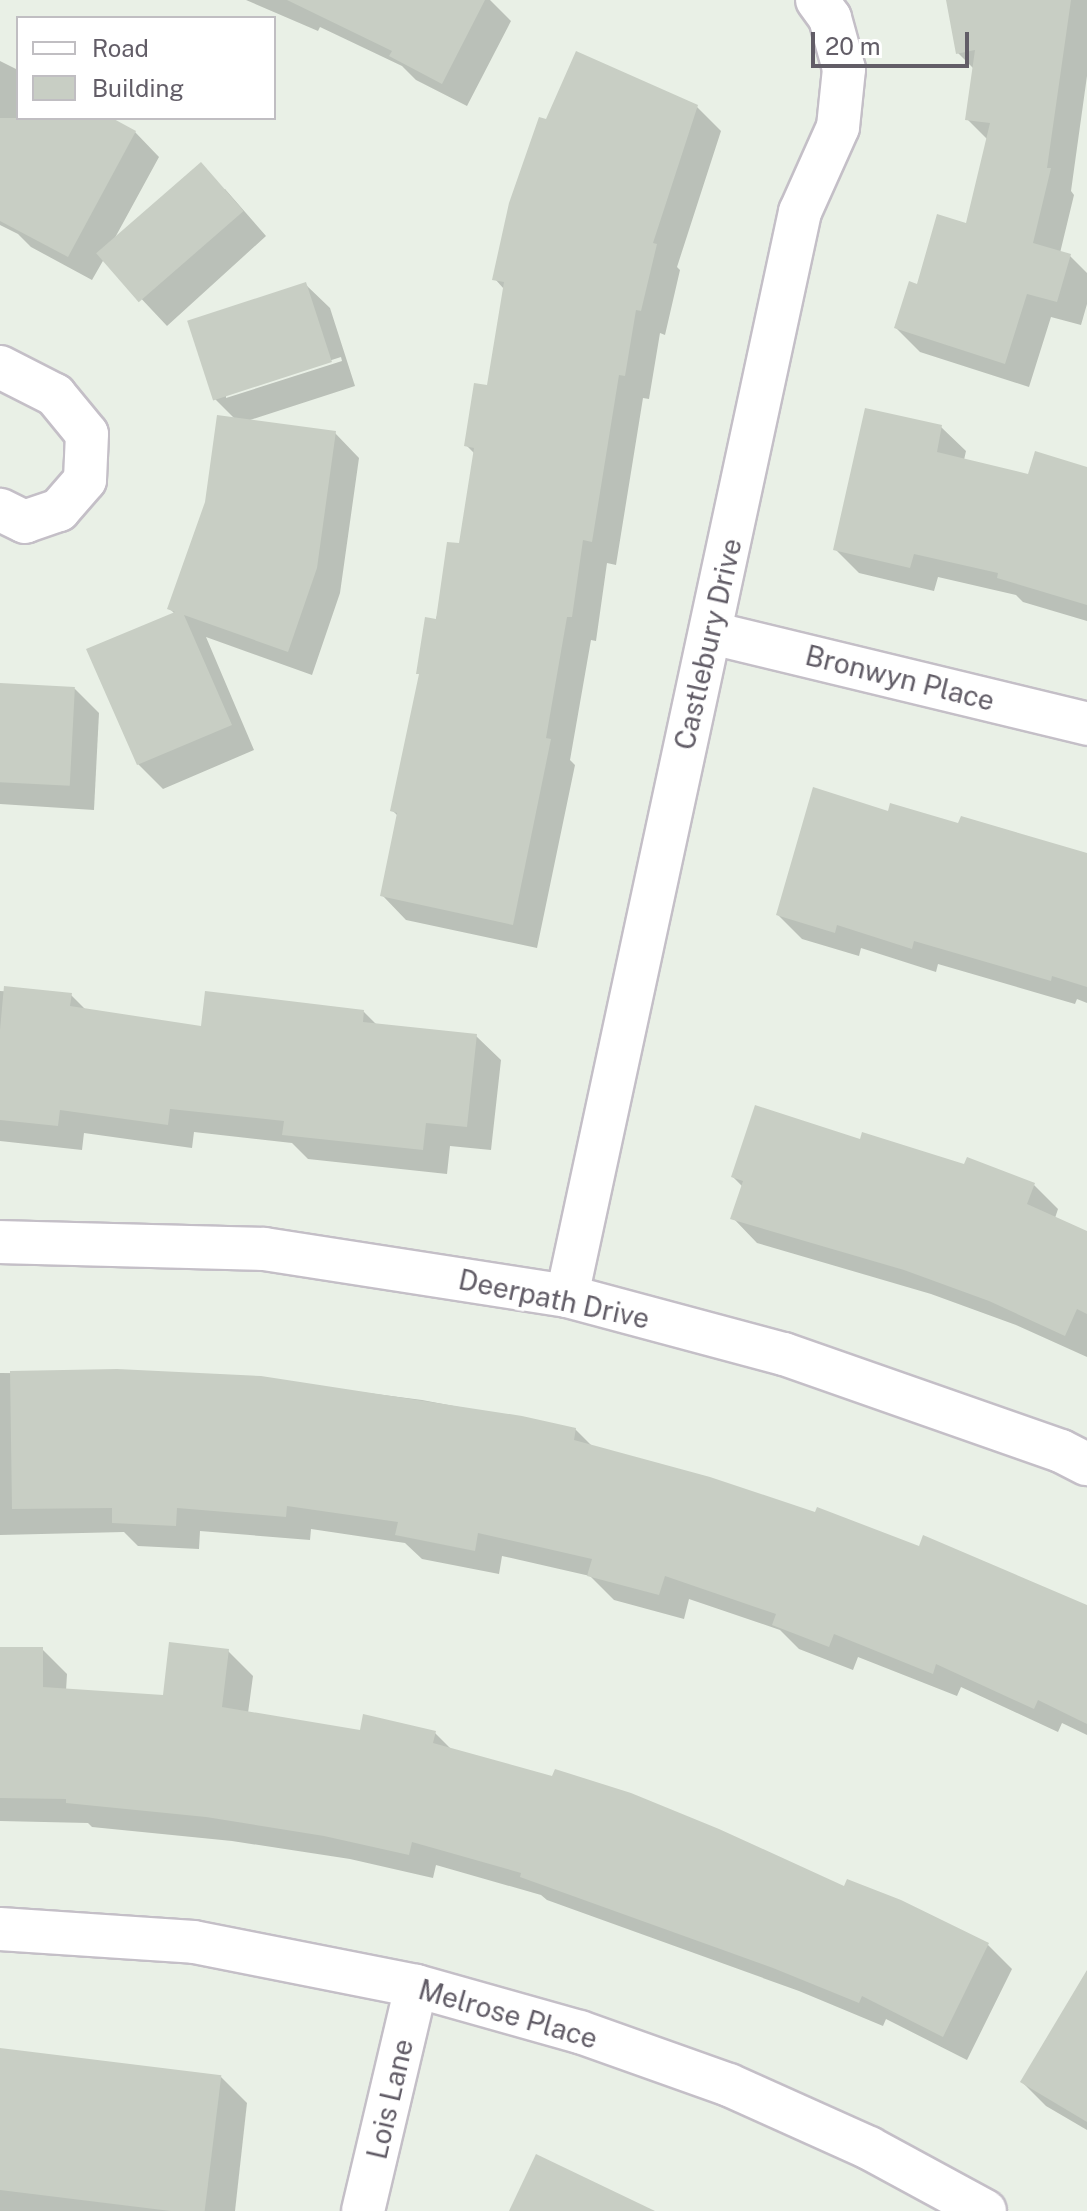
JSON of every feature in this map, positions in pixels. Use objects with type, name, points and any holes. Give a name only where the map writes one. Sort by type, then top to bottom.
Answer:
[{"type":"street","name":"Castlebury Drive","points":[[567,1296],[712,633],[800,212],[838,127],[844,69],[830,18],[817,0]]},
{"type":"street","points":[[0,367],[55,395],[87,434],[85,480],[59,510],[25,522],[0,510]]},
{"type":"street","name":"Bronwyn Place","points":[[712,633],[1087,724]]},
{"type":"street","name":"Deerpath Drive","points":[[0,1242],[264,1249],[567,1296],[784,1354],[1061,1451],[1087,1464]]},
{"type":"street","name":"Melrose Place","points":[[0,1929],[194,1942],[416,1986],[580,2032],[729,2085],[869,2148],[985,2211]]},
{"type":"street","name":"Lois Lane","points":[[363,2211],[416,1986]]},
{"type":"building","points":[[287,0],[485,0],[442,84],[389,56],[392,51]]},
{"type":"building","points":[[946,0],[1071,0],[1047,168],[1051,168],[1033,243],[1071,254],[1057,302],[1027,294],[1005,364],[894,328],[909,281],[917,284],[937,214],[966,223],[990,123],[965,120],[975,50],[956,54]]},
{"type":"building","points":[[576,51],[698,105],[653,243],[657,244],[641,311],[636,310],[625,376],[619,375],[592,542],[583,540],[572,617],[567,617],[546,738],[551,739],[513,925],[380,896],[397,813],[390,811],[419,674],[416,674],[425,617],[436,619],[447,542],[459,543],[474,448],[464,446],[474,383],[487,385],[504,282],[492,280],[509,203],[539,117],[546,119]]},
{"type":"building","points":[[0,118],[116,120],[136,131],[68,257],[0,221]]},
{"type":"building","points":[[201,162],[244,211],[139,302],[96,253]]},
{"type":"building","points":[[306,282],[332,362],[213,401],[187,321]]},
{"type":"building","points":[[865,408],[942,425],[937,452],[1028,474],[1035,451],[1087,467],[1087,605],[997,578],[998,573],[914,554],[910,568],[833,550]]},
{"type":"building","points":[[217,415],[336,431],[317,568],[288,652],[184,615],[232,725],[137,765],[86,649],[175,612],[167,609],[205,502]]},
{"type":"building","points":[[0,683],[75,687],[70,786],[0,782]]},
{"type":"building","points":[[813,787],[888,811],[890,803],[958,823],[961,816],[1087,853],[1087,987],[1052,976],[1051,981],[914,941],[912,949],[837,925],[835,933],[776,915]]},
{"type":"building","points":[[4,986],[72,993],[70,1006],[201,1026],[205,991],[364,1010],[363,1022],[477,1034],[467,1127],[426,1123],[423,1150],[282,1135],[284,1121],[170,1109],[168,1125],[60,1110],[58,1126],[0,1120],[0,1030]]},
{"type":"building","points":[[755,1105],[860,1139],[862,1132],[964,1164],[967,1157],[1035,1183],[1027,1204],[1087,1231],[1087,1314],[1077,1309],[1065,1336],[989,1301],[904,1270],[730,1219],[743,1181],[731,1177]]},
{"type":"building","points":[[117,1369],[261,1376],[522,1416],[576,1428],[574,1440],[710,1477],[815,1512],[817,1507],[919,1546],[923,1535],[1087,1605],[1087,1724],[1038,1700],[1034,1709],[936,1664],[933,1674],[834,1634],[829,1647],[772,1625],[776,1614],[665,1576],[659,1595],[587,1576],[592,1559],[478,1533],[475,1551],[395,1535],[398,1522],[287,1506],[286,1517],[177,1508],[176,1526],[112,1523],[112,1508],[12,1509],[10,1371]]},
{"type":"building","points":[[169,1642],[229,1649],[222,1707],[360,1730],[363,1714],[436,1731],[433,1743],[552,1776],[555,1769],[631,1793],[844,1886],[847,1879],[901,1900],[989,1943],[943,2037],[862,1996],[859,2003],[773,1968],[520,1877],[521,1873],[412,1842],[409,1855],[324,1836],[206,1817],[66,1803],[66,1799],[0,1798],[0,1647],[43,1647],[43,1687],[163,1695]]},
{"type":"building","points":[[1087,1970],[1087,2122],[1020,2082]]},
{"type":"building","points":[[0,2048],[221,2075],[205,2211],[171,2211],[0,2190]]},
{"type":"building","points":[[536,2154],[655,2211],[509,2211]]}]
